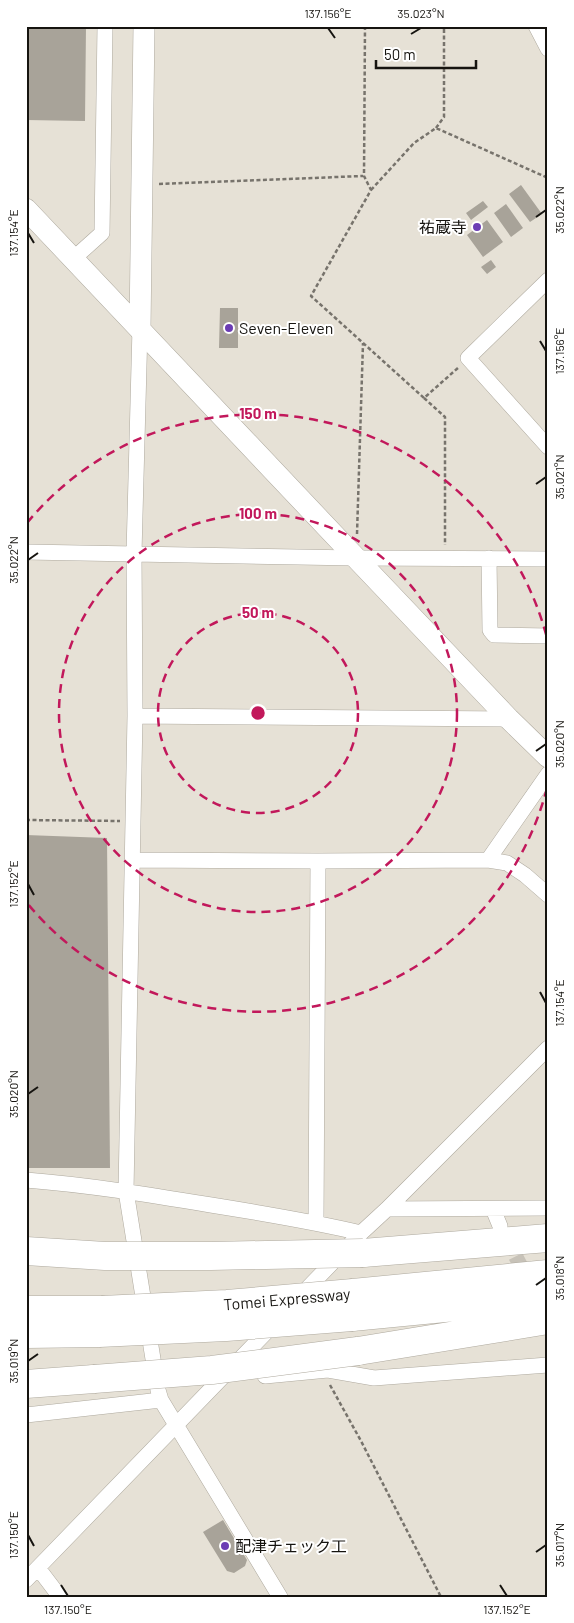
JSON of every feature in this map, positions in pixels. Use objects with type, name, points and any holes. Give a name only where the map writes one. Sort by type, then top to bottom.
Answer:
[{"type":"highway","points":[[26,1238],[211,1256]]},
{"type":"highway","points":[[26,1251],[105,1256],[211,1256],[362,1243],[548,1238]]},
{"type":"highway","name":"Tomei Expressway","points":[[26,1310],[100,1322],[226,1327],[548,1274]]},
{"type":"highway","name":"Tomei Expressway","points":[[353,1305],[548,1298]]},
{"type":"highway","points":[[26,1383],[212,1370],[358,1351],[548,1320]]},
{"type":"highway","name":"Tomei Expressway","points":[[26,1334],[100,1322]]},
{"type":"street","points":[[74,259],[102,233],[105,26]]},
{"type":"street","points":[[144,26],[140,328],[134,553],[135,716],[126,1191],[156,1380],[161,1400],[280,1597]]},
{"type":"street","points":[[536,26],[548,49]]},
{"type":"street","points":[[26,209],[509,719],[548,757]]},
{"type":"street","points":[[548,280],[468,358],[548,447]]},
{"type":"street","points":[[26,552],[356,558],[548,559]]},
{"type":"street","points":[[489,558],[490,630],[494,635],[548,636]]},
{"type":"street","points":[[135,716],[509,719]]},
{"type":"street","points":[[488,860],[548,774]]},
{"type":"street","points":[[132,860],[318,862],[488,860],[507,863],[526,875],[548,895]]},
{"type":"street","points":[[316,1222],[318,862]]},
{"type":"street","points":[[26,1580],[176,1424],[362,1243],[387,1209],[548,1048]]},
{"type":"street","points":[[26,1180],[77,1184],[126,1191],[316,1222],[362,1243]]},
{"type":"street","points":[[387,1209],[548,1208]]},
{"type":"street","points":[[493,1209],[500,1226]]},
{"type":"street","points":[[219,1381],[328,1370],[374,1378],[548,1365]]},
{"type":"street","points":[[26,1414],[161,1400]]},
{"type":"street","points":[[38,1568],[60,1597]]},
{"type":"path","points":[[365,26],[364,176],[371,190]]},
{"type":"path","points":[[444,26],[444,117],[436,128],[414,143],[371,190],[312,296],[445,417],[445,558]]},
{"type":"path","points":[[436,128],[548,178]]},
{"type":"path","points":[[142,185],[364,176]]},
{"type":"path","points":[[356,558],[363,343]]},
{"type":"path","points":[[424,398],[468,358]]},
{"type":"path","points":[[26,820],[132,821]]},
{"type":"path","points":[[322,1371],[441,1597]]},
{"type":"building","points":[[26,26],[86,26],[85,121],[26,120]]},
{"type":"building","points":[[521,185],[542,214],[530,222],[509,194]]},
{"type":"building","points":[[483,201],[488,207],[471,220],[466,213]]},
{"type":"building","points":[[506,204],[523,228],[511,237],[494,213]]},
{"type":"building","points":[[487,220],[503,242],[483,257],[467,235]]},
{"type":"building","points":[[491,260],[496,267],[487,274],[481,267]]},
{"type":"building","name":"Seven-Eleven","points":[[220,308],[238,308],[238,348],[219,348]]},
{"type":"building","points":[[26,835],[107,838],[110,1168],[26,1168]]},
{"type":"building","name":"配津チェック工","points":[[223,1520],[247,1560],[245,1566],[234,1573],[227,1571],[203,1532]]},
{"type":"tunnel","points":[[505,1236],[528,1280]]},
{"type":"place","name":"祐蔵寺","points":[[477,227]]},
{"type":"place","name":"Seven-Eleven","points":[[229,328]]},
{"type":"place","name":"配津チェック工","points":[[225,1546]]}]
